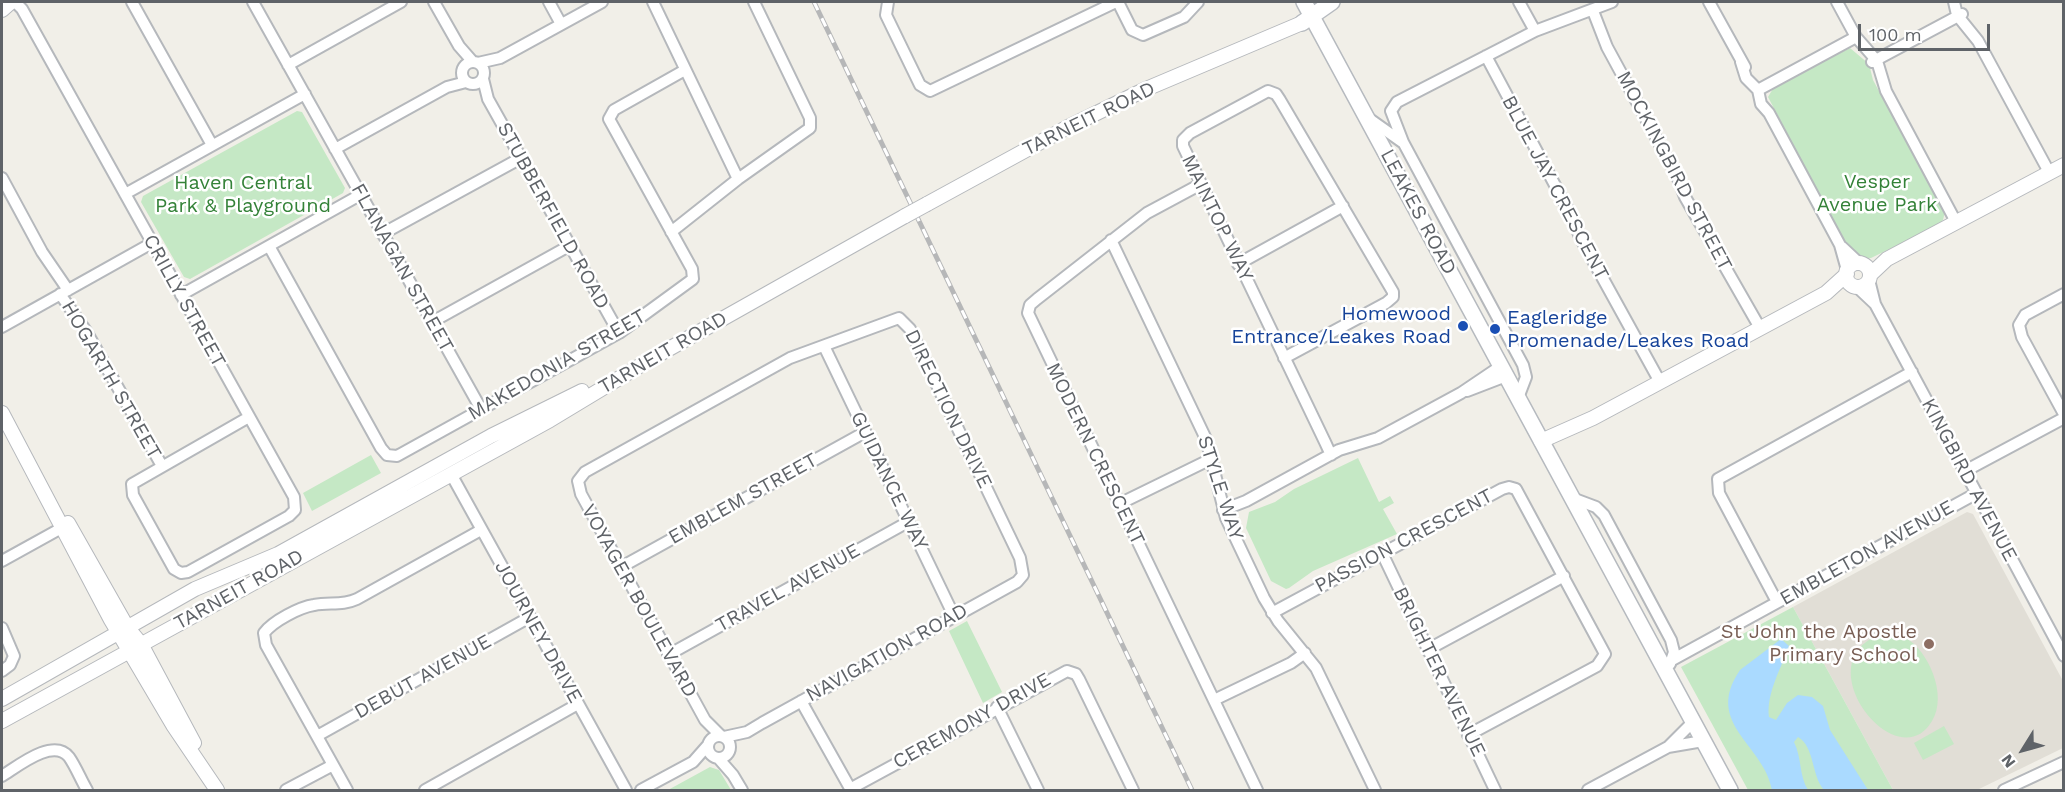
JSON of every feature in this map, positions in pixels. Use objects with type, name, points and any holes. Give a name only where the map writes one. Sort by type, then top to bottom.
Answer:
[{"type":"main road","name":"LEAKES ROAD","points":[[1304,2],[1307,20],[1366,116],[1572,498],[1669,666],[1693,722],[1730,790]]},
{"type":"main road","name":"TARNEIT ROAD","points":[[1307,20],[1332,2]]},
{"type":"street","points":[[2,10],[13,2]]},
{"type":"street","name":"CRILLY STREET","points":[[13,2],[125,194],[294,497],[296,507],[289,516],[188,572],[181,573],[174,568],[132,493],[136,481],[162,466]]},
{"type":"street","points":[[132,2],[212,145]]},
{"type":"street","name":"FLANAGAN STREET","points":[[253,2],[481,409]]},
{"type":"street","points":[[288,65],[401,2]]},
{"type":"street","points":[[434,2],[473,73]]},
{"type":"street","points":[[549,2],[561,24]]},
{"type":"street","points":[[335,149],[602,2]]},
{"type":"street","points":[[653,2],[738,179]]},
{"type":"street","points":[[671,232],[738,179],[802,135],[811,124],[754,2]]},
{"type":"street","points":[[888,2],[886,15],[920,86],[930,91],[1117,2],[1130,27],[1139,35],[1184,16],[1198,2]]},
{"type":"street","points":[[1519,2],[1535,31]]},
{"type":"street","points":[[1518,398],[1526,377],[1523,365],[1403,142],[1391,111],[1397,102],[1535,31],[1612,2]]},
{"type":"street","name":"KINGBIRD AVENUE","points":[[1708,2],[1741,62],[1760,88],[1761,104],[1769,113],[1840,245],[1875,304],[2062,650]]},
{"type":"street","points":[[1837,2],[1861,51],[1874,61],[1876,80],[1886,91],[1956,222]]},
{"type":"street","points":[[1954,2],[1978,41],[2049,172]]},
{"type":"street","points":[[1960,2],[1960,15]]},
{"type":"street","name":"MOCKINGBIRD STREET","points":[[1593,11],[1607,47],[1677,176],[1685,197],[1760,328]]},
{"type":"street","points":[[1874,61],[1960,15]]},
{"type":"street","name":"TARNEIT ROAD","points":[[2,721],[550,420],[640,366],[905,216],[1068,127],[1146,89],[1287,32],[1307,20]]},
{"type":"street","points":[[1760,88],[1856,37]]},
{"type":"street","name":"BLUE JAY CRESCENT","points":[[1486,56],[1572,217],[1580,237],[1660,382]]},
{"type":"street","name":"MAKEDONIA STREET","points":[[269,246],[387,455],[394,457],[620,333],[693,279],[692,269],[609,119],[614,110],[685,70]]},
{"type":"street","name":"STUBBERFIELD ROAD","points":[[473,73],[620,333]]},
{"type":"street","name":"MAINTOP WAY","points":[[1331,455],[1183,143],[1190,133],[1261,93],[1273,93],[1343,206]]},
{"type":"street","points":[[125,194],[304,94]]},
{"type":"street","name":"LEAKES ROAD","points":[[1366,116],[1403,142]]},
{"type":"street","points":[[382,234],[521,158]]},
{"type":"street","points":[[1543,445],[2064,165]]},
{"type":"street","name":"HOGARTH STREET","points":[[2,178],[162,466]]},
{"type":"street","name":"MODERN CRESCENT","points":[[1201,184],[1147,213],[1110,240],[1034,301],[1028,313],[1257,790]]},
{"type":"street","points":[[181,295],[360,195]]},
{"type":"street","points":[[1239,264],[1343,206],[1390,283],[1393,297],[1386,303],[1284,358]]},
{"type":"street","name":"STYLE WAY","points":[[1110,240],[1213,458],[1224,510],[1272,613],[1316,668],[1375,790]]},
{"type":"street","points":[[2,327],[152,243]]},
{"type":"street","points":[[432,322],[569,246]]},
{"type":"street","points":[[1965,471],[2064,416],[2022,337],[2019,325],[2025,315],[2064,294]]},
{"type":"street","name":"DIRECTION DRIVE","points":[[578,481],[585,472],[790,358],[894,318],[906,321],[1023,562],[1024,572]]},
{"type":"street","name":"GUIDANCE WAY","points":[[824,346],[954,616]]},
{"type":"street","points":[[2,699],[195,589],[278,554],[534,415],[640,366]]},
{"type":"street","points":[[1224,510],[1331,455],[1378,438],[1503,371]]},
{"type":"street","points":[[1777,602],[1719,494],[1718,479],[1912,372]]},
{"type":"street","points":[[2,413],[123,629],[136,646],[173,725],[218,790]]},
{"type":"street","points":[[162,466],[249,417]]},
{"type":"street","name":"EMBLEM STREET","points":[[621,567],[865,432]]},
{"type":"street","points":[[451,474],[450,467],[459,454]]},
{"type":"street","points":[[1119,504],[1213,458]]},
{"type":"street","points":[[350,515],[388,499],[440,469],[445,469],[451,474]]},
{"type":"street","name":"JOURNEY DRIVE","points":[[451,474],[626,790]]},
{"type":"street","name":"VOYAGER BOULEVARD","points":[[578,481],[578,488],[668,655],[705,720],[723,737]]},
{"type":"street","name":"PASSION CRESCENT","points":[[1272,613],[1502,489],[1511,487],[1519,493],[1604,649],[1601,663],[1468,735]]},
{"type":"street","name":"EMBLETON AVENUE","points":[[1669,666],[1694,646],[1977,493]]},
{"type":"street","name":"LEAKES ROAD","points":[[1572,498],[1596,507],[1604,515],[1671,640],[1674,652],[1669,666]]},
{"type":"street","name":"TRAVEL AVENUE","points":[[668,655],[908,522]]},
{"type":"street","points":[[2,561],[65,526]]},
{"type":"street","points":[[347,790],[266,645],[263,636],[266,630],[309,606],[337,605],[352,601],[481,530]]},
{"type":"street","name":"BRIGHTER AVENUE","points":[[1383,553],[1495,790]]},
{"type":"street","name":"NAVIGATION ROAD","points":[[730,749],[747,732],[1017,582],[1024,572]]},
{"type":"street","points":[[1427,650],[1564,576]]},
{"type":"street","name":"DEBUT AVENUE","points":[[317,736],[530,617]]},
{"type":"street","points":[[2,628],[14,656],[10,665],[2,670]]},
{"type":"street","points":[[1671,640],[1684,647],[1694,646]]},
{"type":"street","points":[[1214,700],[1291,663],[1305,653]]},
{"type":"street","name":"CEREMONY DRIVE","points":[[850,790],[1067,670],[1076,674],[1133,790]]},
{"type":"street","points":[[801,701],[850,790]]},
{"type":"street","points":[[425,790],[578,704]]},
{"type":"street","points":[[997,707],[1038,790]]},
{"type":"street","name":"VOYAGER BOULEVARD","points":[[705,720],[708,743]]},
{"type":"street","points":[[1588,790],[1668,747],[1693,722]]},
{"type":"street","name":"NAVIGATION ROAD","points":[[723,737],[747,732]]},
{"type":"street","points":[[693,762],[716,736],[723,737],[730,749],[734,775]]},
{"type":"street","points":[[1668,747],[1703,741]]},
{"type":"street","points":[[708,743],[709,753],[734,775],[742,790]]},
{"type":"street","points":[[641,790],[693,762],[718,759],[727,755],[730,749]]},
{"type":"street","points":[[2,776],[48,750],[59,750],[68,756],[87,790]]},
{"type":"street","points":[[2004,790],[2064,762]]},
{"type":"street","points":[[286,790],[333,765]]},
{"type":"shaded area","name":"St John the Apostle Primary School","points":[[1967,512],[1973,514],[2063,681],[2063,748],[1977,790],[1893,790],[1793,607]]},
{"type":"green space","name":"Vesper Avenue Park","points":[[1850,48],[1869,64],[1873,80],[1945,212],[1939,225],[1871,258],[1860,259],[1847,247],[1768,97],[1774,87]]},
{"type":"green space","name":"Haven Central Park & Playground","points":[[297,111],[302,112],[345,188],[343,193],[190,279],[184,277],[141,202],[143,196]]},
{"type":"green space","points":[[371,455],[381,473],[312,511],[303,493]]},
{"type":"green space","points":[[1358,458],[1379,502],[1390,496],[1394,503],[1383,509],[1397,534],[1313,571],[1289,588],[1286,589],[1271,581],[1246,528],[1249,512],[1275,502],[1294,489]]},
{"type":"green space","points":[[1793,607],[1893,790],[1748,790],[1681,667]]},
{"type":"green space","points":[[967,621],[1002,692],[983,703],[949,631]]},
{"type":"green space","points":[[1882,634],[1899,635],[1913,643],[1921,652],[1933,674],[1938,699],[1936,711],[1932,721],[1917,736],[1898,736],[1880,727],[1864,710],[1853,689],[1851,667],[1860,648]]},
{"type":"green space","points":[[1944,726],[1954,744],[1923,760],[1914,743]]},
{"type":"green space","points":[[710,767],[719,770],[731,790],[668,790]]},
{"type":"water","points":[[1781,639],[1789,646],[1772,690],[1769,717],[1776,720],[1787,703],[1798,695],[1812,697],[1823,706],[1830,730],[1868,790],[1824,790],[1807,747],[1798,737],[1794,742],[1808,790],[1772,790],[1767,774],[1739,733],[1728,705],[1730,689],[1740,670]]},
{"type":"railway","points":[[814,2],[1192,790]]},
{"type":"place","name":"Homewood Entrance/Leakes Road","points":[[1463,326]]},
{"type":"place","name":"Eagleridge Promenade/Leakes Road","points":[[1495,329]]},
{"type":"place","name":"St John the Apostle Primary School","points":[[1929,644]]}]
